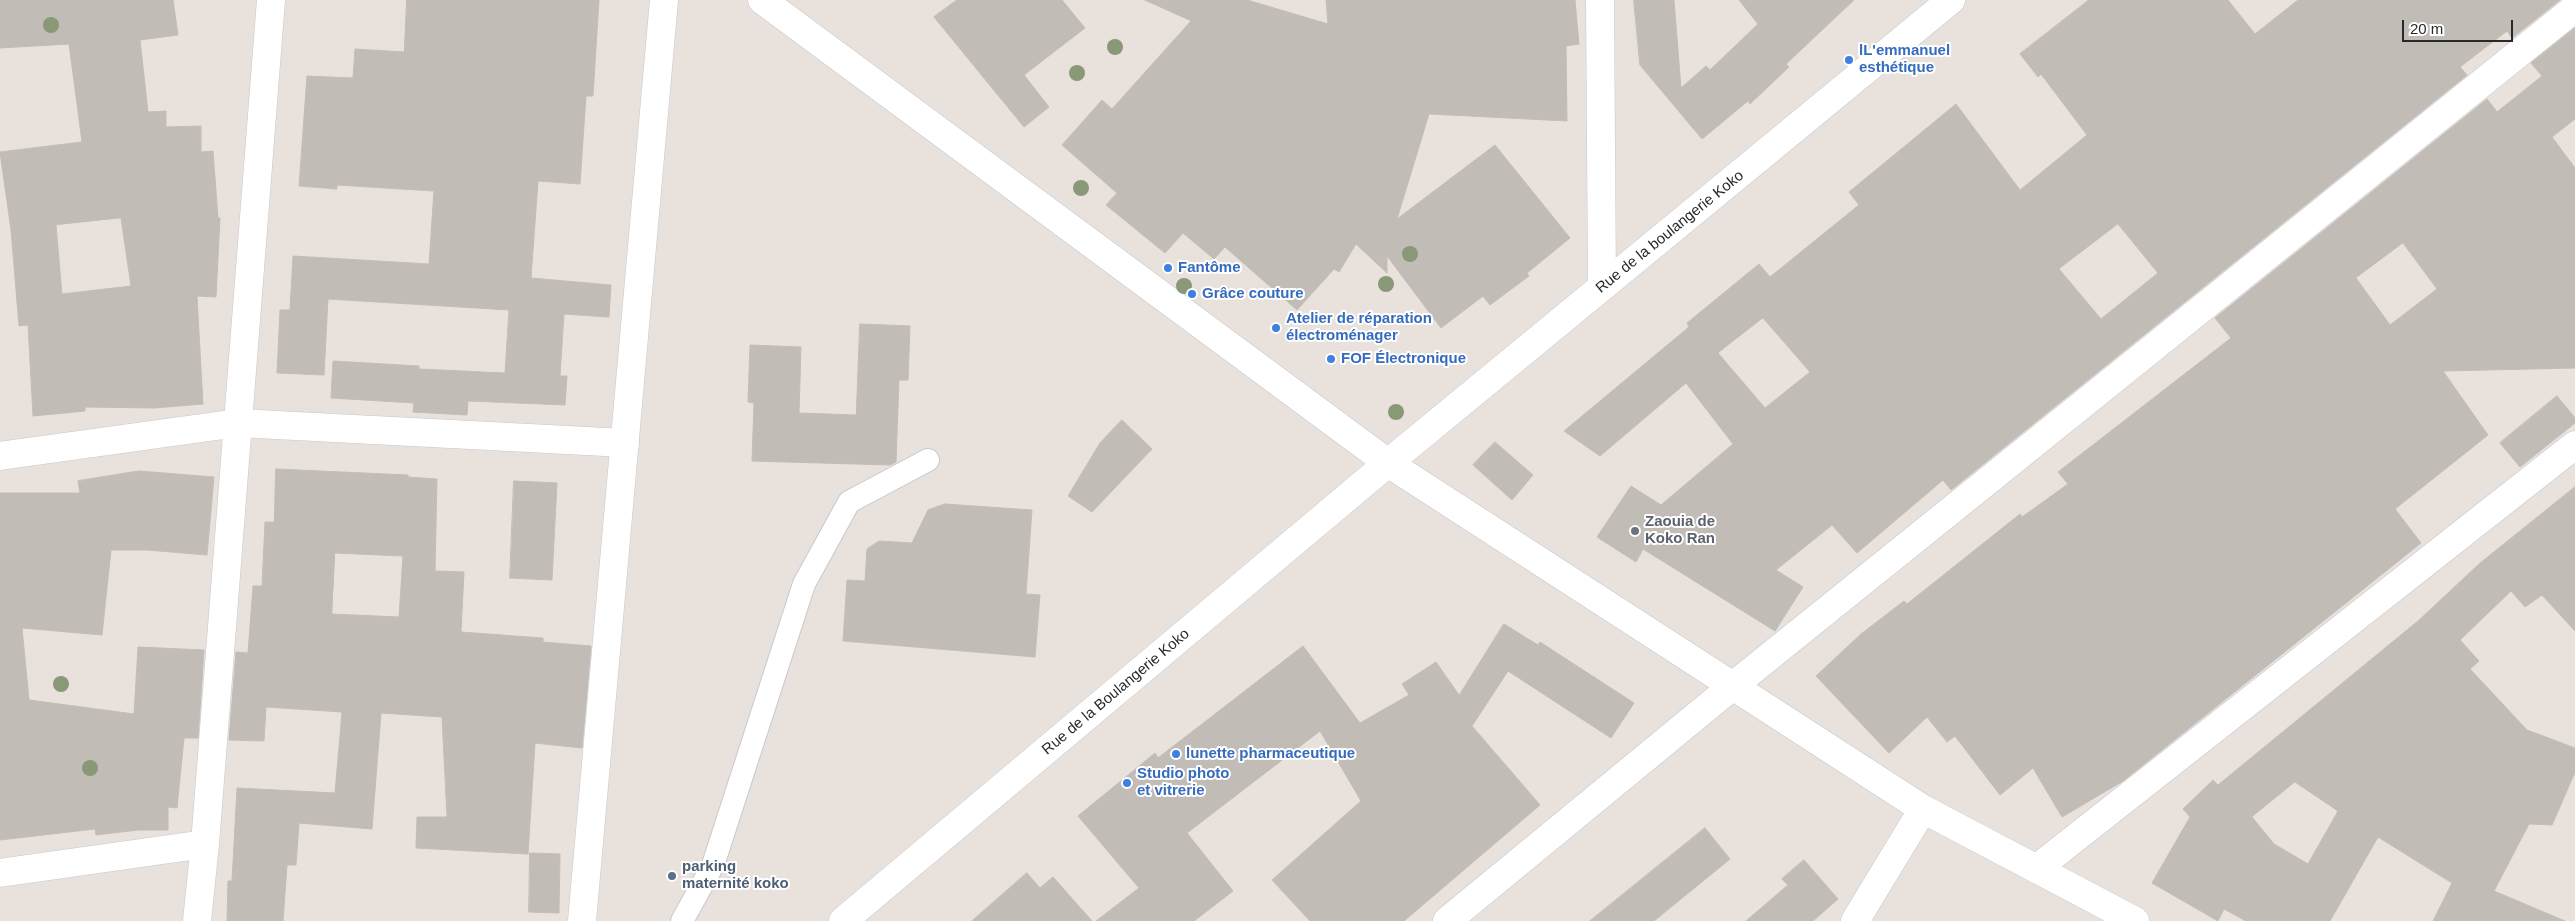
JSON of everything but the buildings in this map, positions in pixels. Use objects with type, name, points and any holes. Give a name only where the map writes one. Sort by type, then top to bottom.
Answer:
[{"type":"street","points":[[196,921],[205,844],[272,0]]},
{"type":"street","points":[[582,921],[664,0]]},
{"type":"street","points":[[762,0],[1388,463],[1923,809],[2135,921]]},
{"type":"street","points":[[1600,0],[1602,287]]},
{"type":"street","name":"Rue de la boulangerie Koko","points":[[1388,463],[1951,0]]},
{"type":"street","points":[[1447,921],[1734,685],[2575,8]]},
{"type":"street","points":[[0,456],[238,423],[625,442]]},
{"type":"street","points":[[2036,869],[2575,445]]},
{"type":"street","name":"Rue de la Boulangerie Koko","points":[[843,921],[1388,463]]},
{"type":"street","points":[[1855,921],[1923,809]]},
{"type":"street","points":[[0,873],[205,844]]},
{"type":"lane","points":[[682,921],[713,865],[804,584],[849,502],[928,460]]},
{"type":"place","name":"lL'emmanuel esthétique","points":[[1849,60]]},
{"type":"place","name":"Fantôme","points":[[1168,268]]},
{"type":"place","name":"Grâce couture","points":[[1192,294]]},
{"type":"place","name":"Atelier de réparation électroménager","points":[[1276,328]]},
{"type":"place","name":"FOF Électronique","points":[[1331,359]]},
{"type":"place","name":"Zaouia de Koko Ran","points":[[1635,531]]},
{"type":"place","name":"lunette pharmaceutique","points":[[1176,754]]},
{"type":"place","name":"Studio photo et vitrerie","points":[[1127,783]]},
{"type":"place","name":"parking maternité koko","points":[[672,876]]}]
